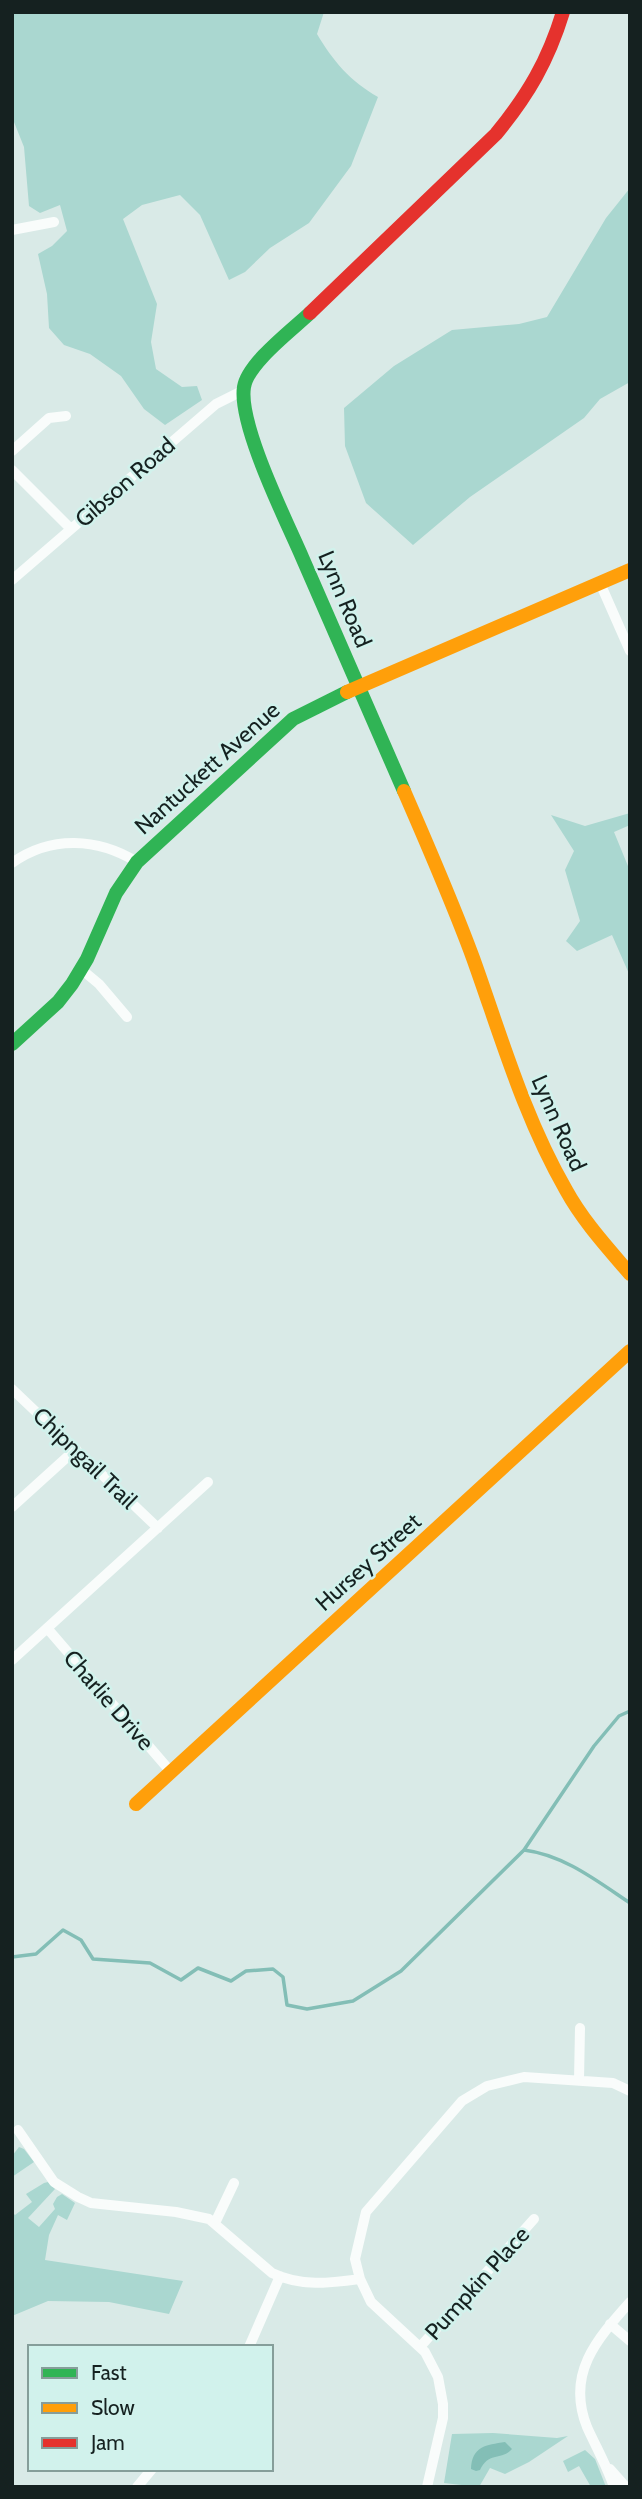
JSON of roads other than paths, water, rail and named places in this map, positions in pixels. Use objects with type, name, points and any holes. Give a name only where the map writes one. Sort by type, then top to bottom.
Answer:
[{"type":"street","points":[[242,391],[258,364],[356,267],[463,170],[495,136],[541,72],[563,12]]},
{"type":"street","points":[[12,230],[54,222]]},
{"type":"street","name":"Gibson Road","points":[[12,580],[216,404],[242,391]]},
{"type":"street","name":"Lynn Road","points":[[242,391],[249,427],[454,909],[542,1147],[575,1208],[630,1274]]},
{"type":"street","points":[[12,451],[49,418],[66,416]]},
{"type":"street","points":[[12,470],[71,529]]},
{"type":"street","name":"Nantuckett Avenue","points":[[12,1044],[58,1002],[81,969],[116,893],[138,862],[293,719],[319,704],[630,570]]},
{"type":"street","points":[[600,583],[630,651]]},
{"type":"street","points":[[12,863],[46,846],[77,842],[108,848],[138,862]]},
{"type":"street","points":[[81,969],[99,984],[127,1017]]},
{"type":"street","name":"Hursey Street","points":[[136,1804],[630,1351]]},
{"type":"street","name":"Chipngail Trail","points":[[12,1389],[158,1528]]},
{"type":"street","points":[[12,1507],[76,1449]]},
{"type":"street","name":"Chipngail Trail","points":[[12,1660],[208,1482]]},
{"type":"street","name":"Charlie Drive","points":[[47,1628],[171,1772]]},
{"type":"street","points":[[579,2080],[580,2028]]},
{"type":"street","points":[[427,2487],[443,2418],[438,2377],[420,2347],[371,2302],[360,2279],[355,2259],[366,2212],[462,2101],[487,2086],[524,2077],[612,2082],[630,2091]]},
{"type":"street","points":[[18,2130],[54,2182],[91,2203],[176,2212],[209,2219],[272,2273],[308,2284],[360,2279]]},
{"type":"street","points":[[215,2223],[234,2183]]},
{"type":"street","name":"Pumpkin Place","points":[[420,2347],[534,2219]]},
{"type":"street","points":[[250,2345],[280,2276]]},
{"type":"street","points":[[614,2487],[587,2426],[579,2392],[582,2369],[594,2344],[630,2302]]},
{"type":"street","points":[[610,2324],[630,2341]]},
{"type":"street","points":[[607,2466],[626,2487]]},
{"type":"street","points":[[137,2487],[150,2471]]},
{"type":"waterway","points":[[12,1957],[36,1954],[63,1930],[81,1940],[93,1959],[150,1963],[181,1980],[198,1968],[231,1981],[246,1971],[273,1969],[283,1977],[287,2005],[307,2009],[353,2001],[401,1971],[524,1850],[594,1746],[619,1716],[630,1711]]},
{"type":"waterway","points":[[524,1850],[566,1863],[630,1903]]}]
